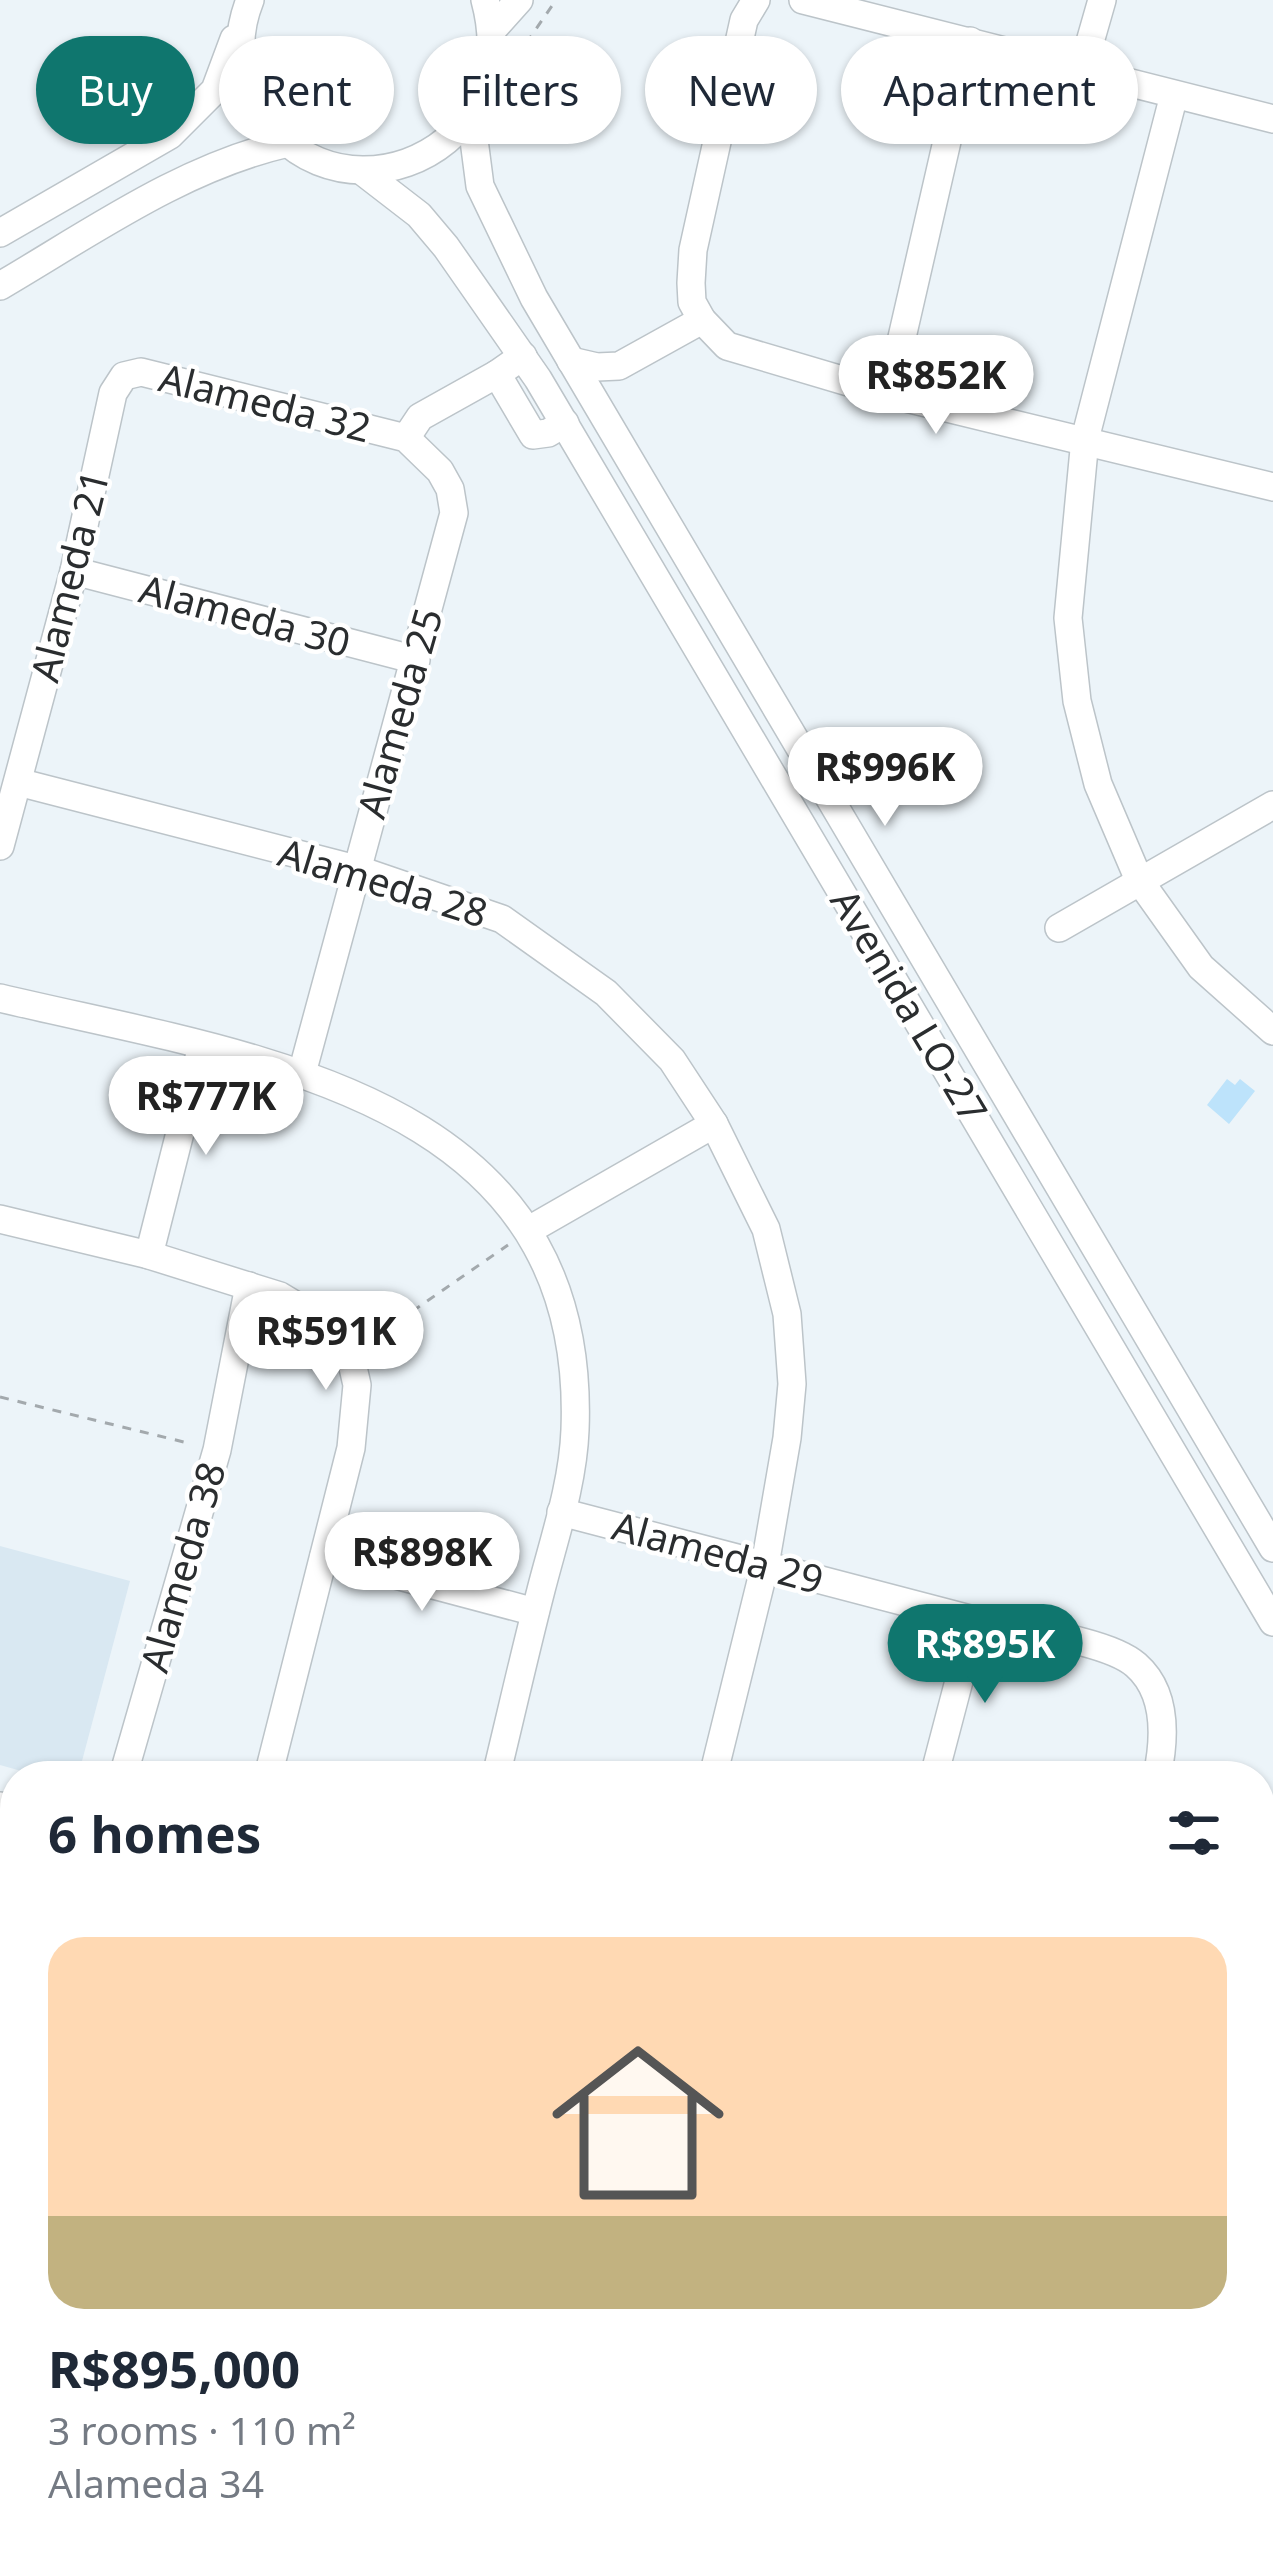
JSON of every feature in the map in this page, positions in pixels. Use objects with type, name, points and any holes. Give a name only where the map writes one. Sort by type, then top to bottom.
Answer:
[{"type":"street","points":[[485,0],[493,36]]},
{"type":"street","points":[[493,29],[519,0]]},
{"type":"street","points":[[755,0],[744,20],[693,250],[692,302],[727,346],[889,394],[1273,487]]},
{"type":"street","points":[[803,0],[950,36]]},
{"type":"street","points":[[1092,36],[1102,0]]},
{"type":"street","points":[[0,233],[170,134],[196,112],[215,90],[245,12]]},
{"type":"street","points":[[1138,85],[1273,119]]},
{"type":"street","points":[[1174,95],[1084,439],[1068,618],[1077,701],[1098,784],[1139,880],[1201,967],[1273,1030]]},
{"type":"street","points":[[0,286],[192,175],[283,144]]},
{"type":"street","points":[[289,144],[322,163],[362,171],[404,166],[444,144]]},
{"type":"street","name":"Avenida LO-27","points":[[474,144],[480,186],[534,298],[1273,1548]]},
{"type":"street","points":[[889,394],[946,144]]},
{"type":"street","name":"Avenida LO-27","points":[[362,171],[418,215],[446,247],[523,356],[1273,1622]]},
{"type":"street","points":[[572,361],[619,366],[702,320]]},
{"type":"street","points":[[406,438],[419,417],[523,356]]},
{"type":"street","name":"Alameda 32","points":[[124,376],[142,372],[406,438]]},
{"type":"street","points":[[497,374],[533,435],[565,423]]},
{"type":"street","name":"Alameda 21","points":[[0,846],[74,571],[113,393],[124,376]]},
{"type":"street","name":"Alameda 25","points":[[302,1073],[454,513],[450,489],[440,471],[406,438]]},
{"type":"street","name":"Alameda 30","points":[[74,571],[416,660]]},
{"type":"street","name":"Alameda 28","points":[[18,782],[356,869],[502,919],[606,993],[672,1060],[714,1124],[766,1229],[787,1314],[790,1402],[765,1564],[717,1761]]},
{"type":"street","points":[[1060,928],[1273,806]]},
{"type":"street","points":[[0,998],[302,1073],[407,1118],[470,1166],[529,1230],[559,1295],[572,1354],[575,1435],[561,1512],[500,1761]]},
{"type":"street","points":[[149,1255],[202,1046]]},
{"type":"street","points":[[529,1230],[714,1124]]},
{"type":"street","points":[[0,1220],[149,1255],[248,1286],[306,1309],[326,1323],[350,1354],[357,1385],[356,1411],[274,1761]]},
{"type":"street","name":"Alameda 38","points":[[127,1761],[217,1450],[248,1286]]},
{"type":"street","name":"Alameda 29","points":[[561,1512],[975,1620],[1114,1651],[1147,1676],[1164,1725],[1158,1761]]},
{"type":"street","points":[[324,1556],[536,1612]]},
{"type":"street","points":[[938,1761],[975,1620]]},
{"type":"path","points":[[531,36],[556,0]]},
{"type":"path","points":[[350,1354],[529,1230]]},
{"type":"path","points":[[0,1397],[217,1450]]},
{"type":"shaded area","points":[[0,1546],[130,1581],[82,1761],[0,1761]]},
{"type":"building","points":[[1227,1079],[1235,1085],[1240,1079],[1255,1091],[1229,1124],[1207,1105]]}]
